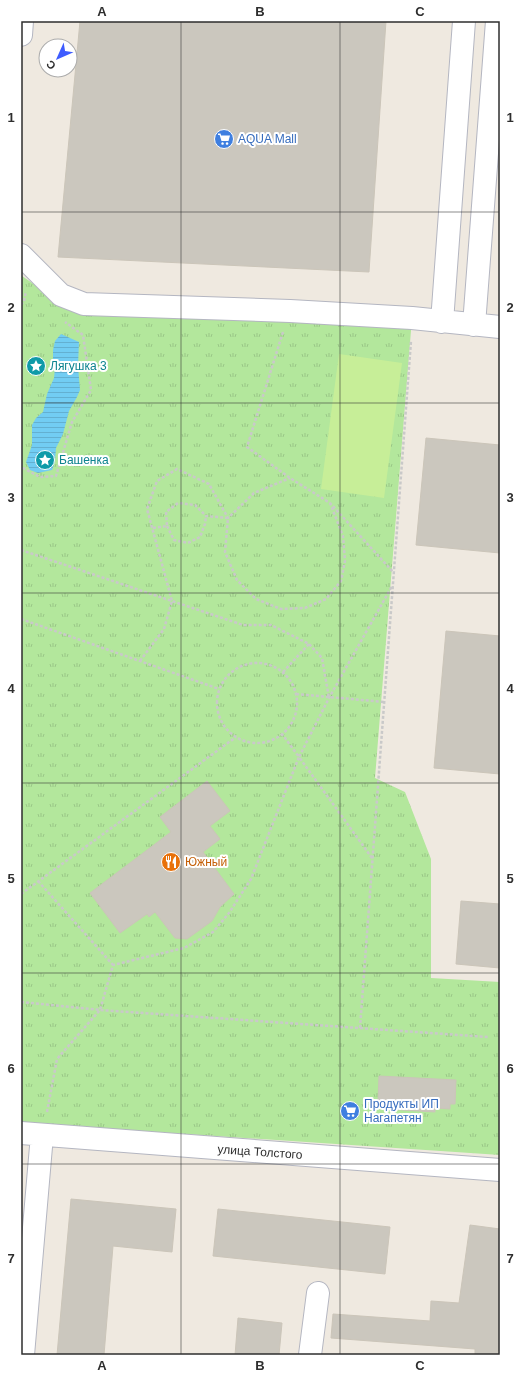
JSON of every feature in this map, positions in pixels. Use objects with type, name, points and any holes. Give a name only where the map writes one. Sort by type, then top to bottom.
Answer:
[{"type":"street","points":[[21,35],[22,21]]},
{"type":"street","points":[[442,322],[464,21]]},
{"type":"street","points":[[474,325],[492,201],[497,21]]},
{"type":"street","points":[[21,255],[61,295],[84,304],[290,311],[412,318],[500,327]]},
{"type":"street","points":[[23,1355],[32,1134]]},
{"type":"street","name":"улица Толстого","points":[[32,1134],[500,1170]]},
{"type":"street","points":[[310,1355],[318,1293]]},
{"type":"path","points":[[290,311],[247,447],[290,478],[330,503],[394,573]]},
{"type":"path","points":[[360,1028],[412,318]]},
{"type":"path","points":[[21,463],[23,468],[40,477],[56,476],[72,422],[91,390],[83,335],[64,321]]},
{"type":"path","points":[[140,661],[164,629],[172,601],[147,509],[157,481],[177,469],[209,484],[228,518],[225,552],[237,580],[256,599],[281,609],[305,608],[326,599],[341,581],[345,561],[343,536],[330,503]]},
{"type":"path","points":[[206,516],[205,524],[200,537],[188,543],[174,540],[167,526],[166,512],[178,502],[195,504],[206,516],[228,518],[254,493],[290,478]]},
{"type":"path","points":[[153,528],[167,526]]},
{"type":"path","points":[[21,550],[243,625],[271,625],[309,644],[322,658],[329,698]]},
{"type":"path","points":[[113,965],[184,948],[212,932],[225,918],[251,879],[299,757],[329,698],[393,584]]},
{"type":"path","points":[[21,619],[219,689]]},
{"type":"path","points":[[283,672],[309,644]]},
{"type":"path","points":[[259,663],[272,666],[283,672],[291,682],[296,694],[294,716],[290,726],[282,734],[272,740],[260,743],[248,742],[236,738],[226,728],[219,716],[216,703],[219,689],[225,678],[235,669],[247,664],[259,663]]},
{"type":"path","points":[[296,694],[384,702]]},
{"type":"path","points":[[282,734],[372,858]]},
{"type":"path","points":[[21,894],[236,738]]},
{"type":"path","points":[[38,881],[113,965]]},
{"type":"path","points":[[32,1134],[57,1059],[100,1010],[113,965]]},
{"type":"path","points":[[21,1002],[100,1010],[488,1037]]},
{"type":"green space","points":[[22,276],[72,310],[412,318],[375,778],[405,792],[431,859],[431,978],[500,982],[500,1155],[21,1123]]},
{"type":"green space","points":[[339,354],[402,363],[384,498],[321,489]]},
{"type":"water","points":[[61,334],[79,342],[78,366],[80,390],[69,411],[63,434],[56,448],[55,461],[52,470],[38,473],[30,470],[26,462],[32,445],[32,425],[36,418],[43,412],[47,394],[54,378],[55,368],[53,350],[55,341]]},
{"type":"building","name":"AQUA Mall","points":[[80,21],[386,21],[369,272],[58,257],[75,78],[78,78],[78,42]]},
{"type":"building","points":[[426,438],[500,445],[500,553],[416,545]]},
{"type":"building","points":[[446,631],[500,636],[500,774],[434,768]]},
{"type":"building","name":"Южный","points":[[207,781],[230,811],[210,826],[220,839],[203,852],[234,894],[220,907],[212,921],[187,939],[175,938],[155,912],[149,917],[147,914],[120,933],[90,893],[171,832],[160,817]]},
{"type":"building","points":[[461,901],[500,904],[500,968],[456,964]]},
{"type":"building","points":[[379,1076],[456,1080],[455,1104],[450,1104],[450,1109],[435,1108],[435,1112],[386,1109],[386,1102],[378,1101]]},
{"type":"building","points":[[71,1199],[176,1209],[172,1252],[113,1246],[104,1355],[57,1355]]},
{"type":"building","points":[[218,1209],[390,1227],[385,1274],[213,1256]]},
{"type":"building","points":[[470,1225],[500,1229],[500,1351],[498,1350],[498,1355],[475,1355],[475,1349],[331,1338],[333,1314],[430,1321],[431,1301],[459,1303]]},
{"type":"building","points":[[238,1318],[282,1323],[279,1355],[235,1355]]},
{"type":"place","name":"AQUA Mall","points":[[224,139]]},
{"type":"place","name":"Лягушка 3","points":[[36,366]]},
{"type":"place","name":"Башенка","points":[[45,460]]},
{"type":"place","name":"Южный","points":[[171,862]]},
{"type":"place","name":"Продукты ИП Нагапетян","points":[[350,1111]]}]
